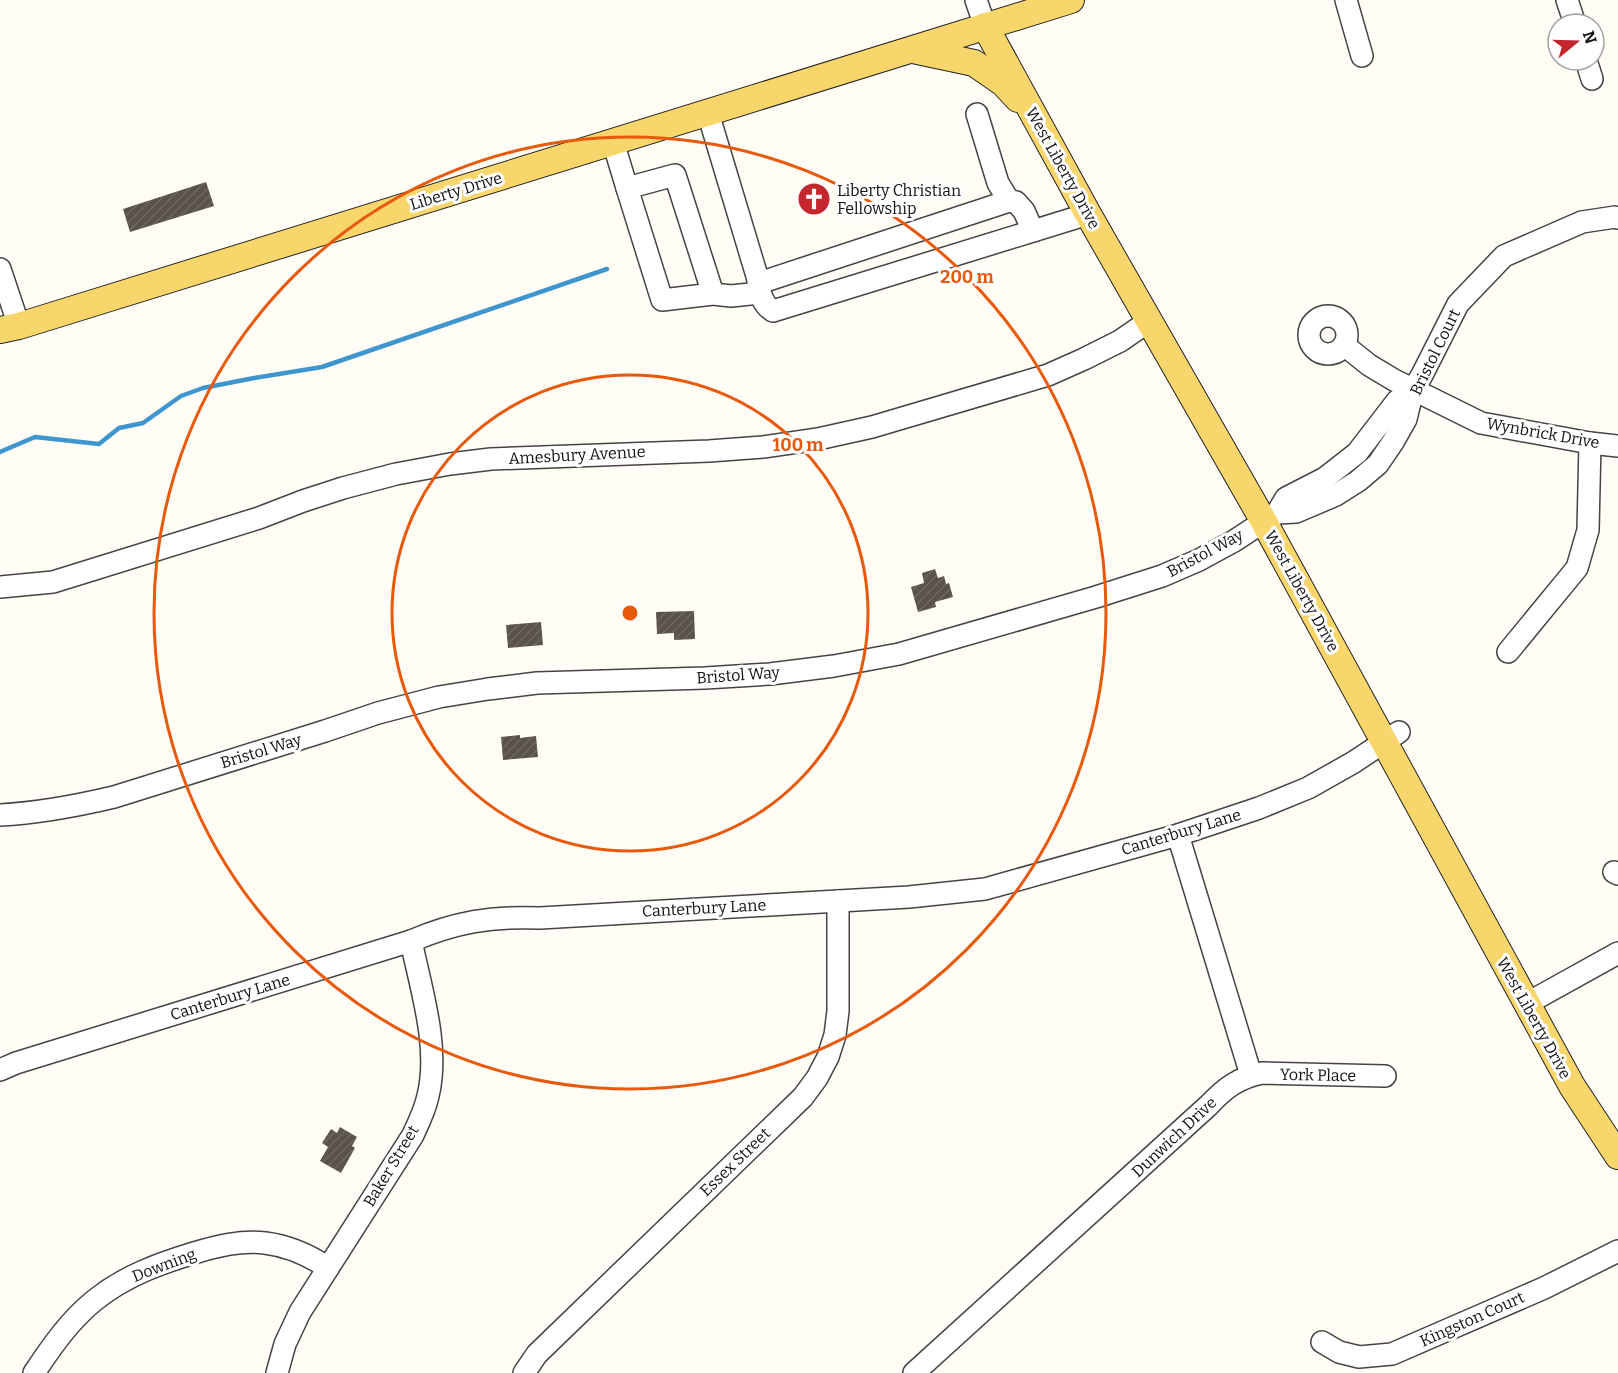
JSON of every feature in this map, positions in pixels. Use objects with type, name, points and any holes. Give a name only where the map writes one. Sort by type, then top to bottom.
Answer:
[{"type":"main road","name":"Liberty Drive","points":[[9,328],[1071,0]]},
{"type":"main road","name":"West Liberty Drive","points":[[985,26],[1149,321],[1270,517],[1391,737],[1526,1004],[1572,1086],[1618,1156]]},
{"type":"main road","name":"Liberty Drive","points":[[912,50],[974,63],[1003,83],[1033,114]]},
{"type":"street","points":[[976,0],[985,26]]},
{"type":"street","points":[[1346,0],[1362,56]]},
{"type":"street","points":[[708,113],[759,288],[766,307],[773,311],[1088,213]]},
{"type":"street","points":[[977,114],[998,183],[1009,201]]},
{"type":"street","points":[[613,142],[662,300],[714,294],[731,296],[1009,201],[1016,202],[1024,211],[1033,231]]},
{"type":"street","points":[[627,188],[675,175],[714,294]]},
{"type":"street","name":"Bristol Court","points":[[1413,390],[1458,304],[1504,256],[1582,222],[1618,218]]},
{"type":"street","points":[[0,269],[9,328]]},
{"type":"street","name":"Amesbury Avenue","points":[[0,587],[53,582],[259,518],[343,488],[396,474],[439,466],[491,459],[764,447],[818,439],[872,427],[1048,375],[1111,345],[1149,321]]},
{"type":"street","name":"Wynbrick Drive","points":[[1344,345],[1370,365],[1413,390],[1481,423],[1618,446]]},
{"type":"street","name":"Bristol Way","points":[[0,815],[78,806],[114,797],[378,713],[439,697],[537,683],[705,678],[770,674],[834,666],[899,654],[1096,597],[1162,576],[1199,560],[1234,541],[1270,517],[1286,498],[1330,487],[1350,459],[1388,431],[1397,401],[1413,390]]},
{"type":"street","points":[[1330,487],[1358,482],[1378,464],[1388,431]]},
{"type":"street","points":[[1508,652],[1577,568],[1588,530],[1590,443]]},
{"type":"street","points":[[1350,459],[1366,474]]},
{"type":"street","name":"Canterbury Lane","points":[[0,1070],[16,1063],[411,941],[452,926],[487,919],[909,897],[985,889],[1178,835],[1259,808],[1308,788],[1354,762],[1391,737]]},
{"type":"street","points":[[1178,835],[1251,1075]]},
{"type":"street","name":"Essex Street","points":[[524,1373],[537,1354],[803,1097],[817,1078],[828,1057],[835,1035],[838,1011],[838,901]]},
{"type":"street","name":"Baker Street","points":[[278,1373],[285,1344],[300,1312],[413,1135],[422,1115],[432,1074],[431,1042],[411,941]]},
{"type":"street","points":[[1526,1004],[1618,953]]},
{"type":"street","name":"York Place","points":[[1251,1075],[1262,1073],[1385,1076]]},
{"type":"street","name":"Dunwich Drive","points":[[914,1373],[1209,1106],[1223,1090],[1251,1075]]},
{"type":"street","name":"Downing","points":[[34,1373],[68,1325],[95,1300],[137,1273],[160,1263],[219,1246],[242,1242],[287,1247],[309,1256],[328,1268]]},
{"type":"street","name":"Kingston Court","points":[[1322,1342],[1339,1352],[1359,1357],[1392,1354],[1534,1292],[1618,1251]]},
{"type":"building","points":[[206,182],[214,206],[130,232],[123,209]]},
{"type":"building","points":[[935,569],[938,578],[944,576],[946,584],[949,583],[953,597],[935,602],[936,607],[918,612],[911,587],[924,583],[922,573]]},
{"type":"building","points":[[694,611],[695,639],[674,640],[674,633],[657,634],[656,612]]},
{"type":"building","points":[[541,622],[543,645],[508,648],[506,625]]},
{"type":"building","points":[[520,735],[520,738],[536,736],[538,757],[503,760],[501,737]]},
{"type":"building","points":[[340,1127],[357,1137],[352,1146],[355,1148],[341,1173],[320,1161],[328,1147],[322,1143],[331,1129],[337,1133]]},
{"type":"waterway","points":[[0,452],[35,437],[99,444],[119,428],[143,423],[181,396],[203,388],[322,367],[607,269]]},
{"type":"place","name":"Liberty Christian Fellowship","points":[[814,199]]}]
